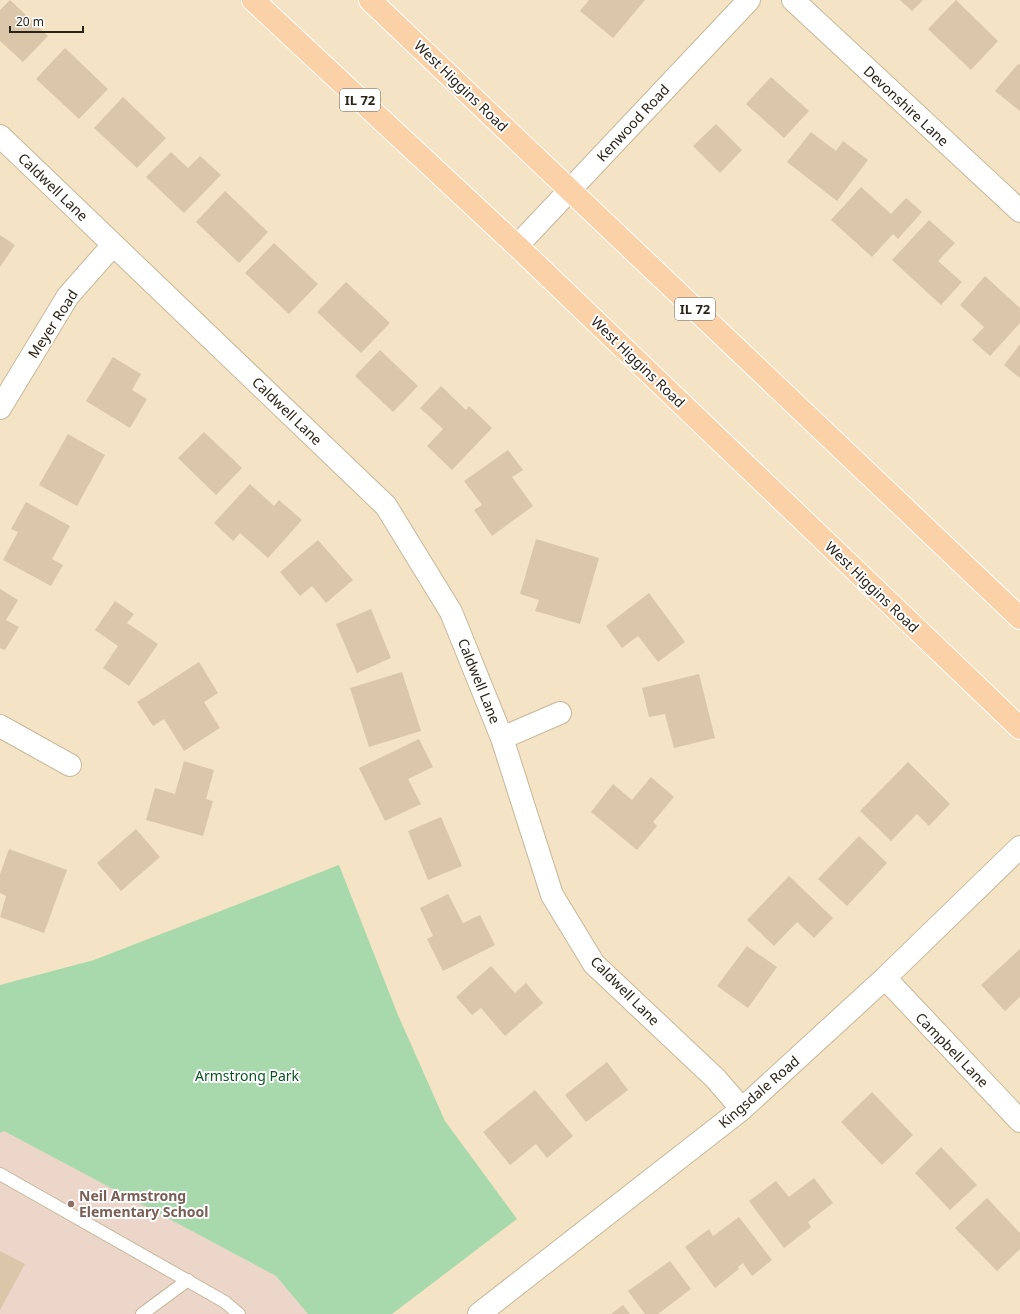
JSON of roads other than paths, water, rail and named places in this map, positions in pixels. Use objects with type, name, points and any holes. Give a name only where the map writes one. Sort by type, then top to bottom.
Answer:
[{"type":"main road","name":"West Higgins Road","points":[[253,0],[517,246],[1020,728]]},
{"type":"main road","name":"West Higgins Road","points":[[370,0],[1020,618]]},
{"type":"street","name":"Kenwood Road","points":[[517,246],[569,189],[749,0]]},
{"type":"street","name":"Devonshire Lane","points":[[793,0],[1020,211]]},
{"type":"street","name":"Caldwell Lane","points":[[0,136],[386,506],[451,612],[502,738],[552,895],[594,964],[715,1078],[742,1109]]},
{"type":"street","name":"Meyer Road","points":[[0,408],[68,296],[113,245]]},
{"type":"street","name":"Caldwell Lane","points":[[502,738],[560,713]]},
{"type":"street","points":[[0,726],[70,765]]},
{"type":"street","name":"Kingsdale Road","points":[[479,1314],[742,1109],[885,978],[1020,847]]},
{"type":"street","name":"Campbell Lane","points":[[885,978],[1020,1121]]},
{"type":"lane","points":[[0,1174],[188,1280],[225,1302],[239,1314]]},
{"type":"lane","points":[[142,1314],[188,1280]]},
{"type":"place","name":"Neil Armstrong Elementary School","points":[[71,1204]]},
{"type":"park label","name":"Armstrong Park","points":[[247,1076]]}]
